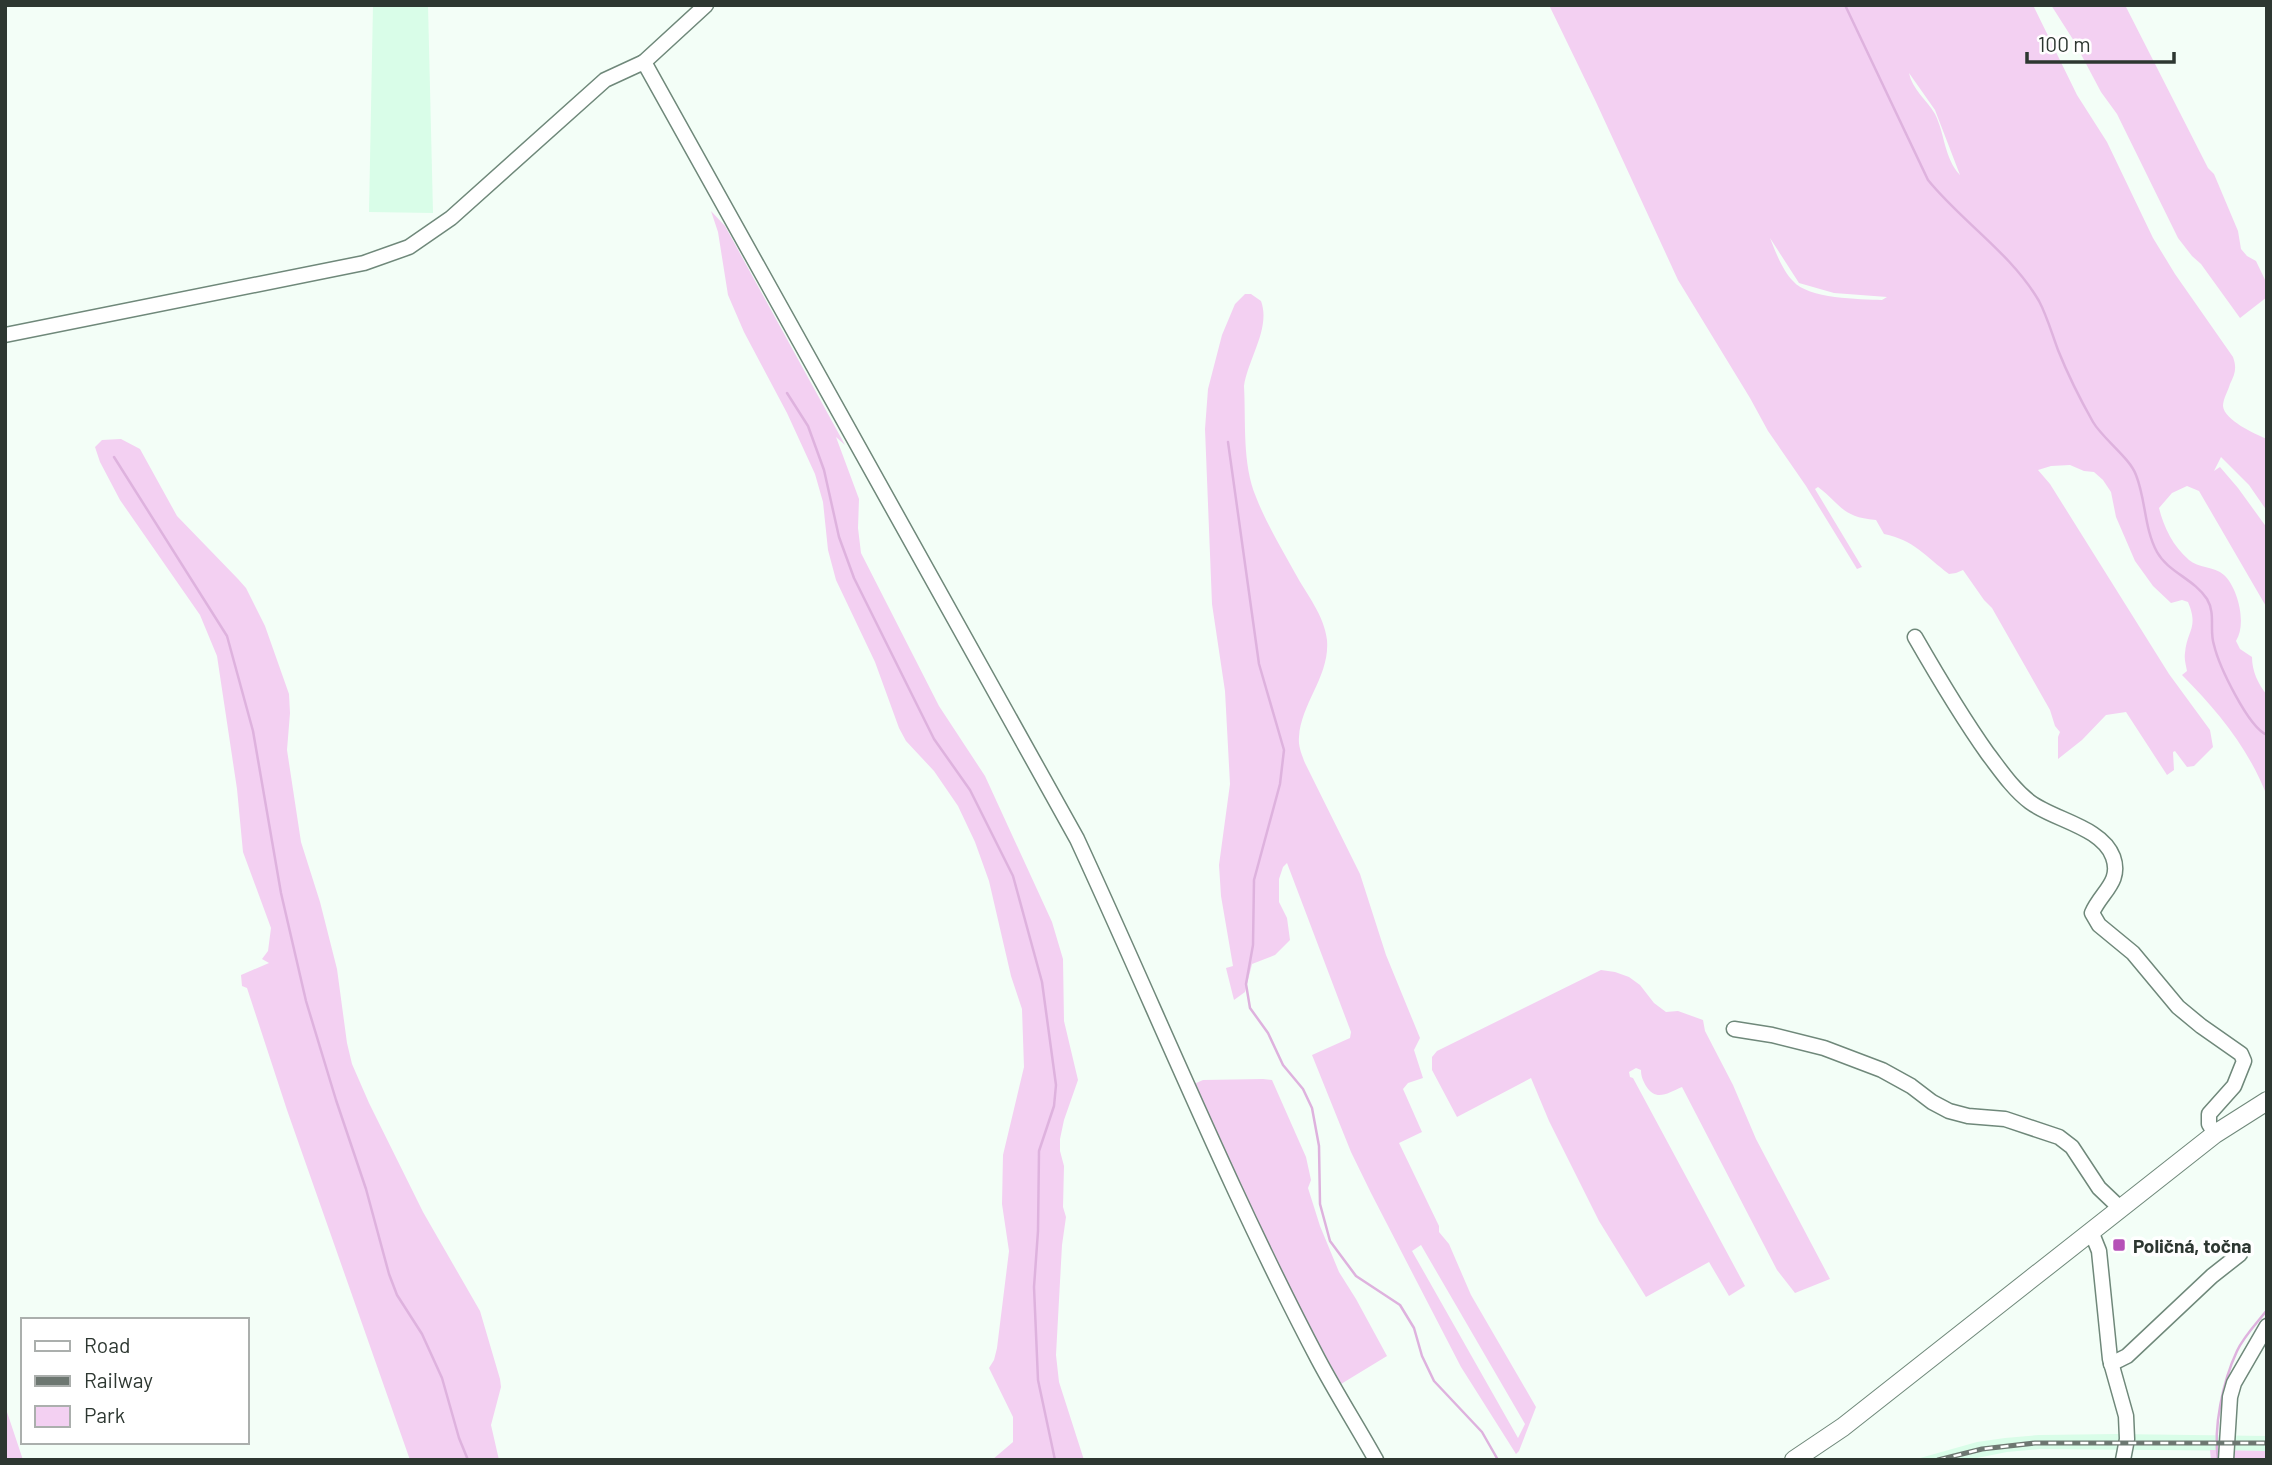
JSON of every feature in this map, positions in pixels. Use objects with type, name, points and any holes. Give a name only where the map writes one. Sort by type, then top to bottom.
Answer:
[{"type":"main road","points":[[1794,1460],[1843,1427],[2215,1134],[2267,1101]]},
{"type":"street","points":[[5,335],[364,263],[409,247],[451,218],[605,80],[644,62],[706,5]]},
{"type":"street","points":[[644,62],[1077,839],[1268,1261],[1319,1360],[1376,1460]]},
{"type":"street","points":[[1915,637],[1954,705],[2007,780],[2031,803],[2096,836],[2109,849],[2116,874],[2092,913],[2099,925],[2133,953],[2178,1007],[2241,1054],[2244,1060],[2234,1086],[2209,1114],[2209,1124],[2215,1134]]},
{"type":"street","points":[[1734,1029],[1824,1048],[1882,1070],[1949,1111],[1968,1116],[2005,1119],[2059,1138],[2072,1147],[2099,1188],[2120,1208]]},
{"type":"street","points":[[2091,1231],[2099,1251],[2111,1364],[2126,1416],[2127,1439],[2123,1460]]},
{"type":"street","points":[[2111,1364],[2131,1353],[2212,1276],[2240,1254]]},
{"type":"street","points":[[2226,1460],[2230,1397],[2234,1383],[2267,1326]]},
{"type":"shaded area","points":[[373,5],[428,5],[433,213],[369,212]]},
{"type":"shaded area","points":[[2117,1434],[2267,1436],[2267,1451],[2040,1449],[1967,1460],[1913,1460],[1977,1442],[2005,1438]]},
{"type":"green space","points":[[1549,5],[2033,5],[2077,95],[2107,142],[2153,238],[2233,357],[2235,371],[2224,401],[2225,411],[2241,426],[2267,439],[2267,511],[2249,485],[2221,457],[2214,471],[2220,467],[2267,528],[2267,608],[2199,491],[2187,486],[2172,493],[2159,508],[2166,530],[2178,549],[2193,563],[2224,575],[2237,597],[2241,625],[2236,641],[2240,649],[2252,657],[2256,677],[2267,695],[2267,796],[2251,762],[2231,731],[2182,675],[2187,671],[2185,653],[2192,623],[2188,602],[2182,600],[2171,603],[2153,586],[2135,561],[2116,517],[2111,492],[2094,472],[2070,465],[2038,470],[2050,484],[2169,674],[2210,730],[2213,747],[2194,766],[2187,767],[2175,751],[2174,770],[2167,775],[2126,712],[2106,715],[2082,740],[2058,759],[2060,732],[2050,710],[1992,608],[1963,570],[1949,574],[1903,540],[1884,534],[1876,520],[1849,513],[1818,487],[1815,489],[1862,567],[1857,569],[1806,486],[1768,431],[1678,280]],"holes":[[[1909,73],[1935,110],[1960,175],[1948,154],[1935,114],[1916,89]],[[1770,238],[1799,283],[1834,293],[1887,297],[1882,300],[1835,297],[1800,287],[1786,272]]]},
{"type":"green space","points":[[2051,5],[2125,5],[2208,168],[2214,174],[2238,231],[2241,249],[2256,261],[2267,284],[2267,297],[2240,318],[2201,264],[2178,238],[2117,114],[2101,92]]},
{"type":"green space","points":[[711,211],[725,226],[845,445],[836,437],[859,499],[861,553],[939,706],[985,776],[1052,922],[1063,959],[1064,1021],[1078,1080],[1060,1139],[1064,1166],[1063,1207],[1066,1217],[1056,1355],[1059,1382],[1084,1460],[992,1460],[1013,1442],[1013,1417],[989,1368],[997,1348],[1009,1251],[1002,1204],[1003,1155],[1024,1067],[1022,1009],[1011,976],[989,881],[975,842],[958,806],[934,771],[906,741],[899,728],[875,662],[836,580],[828,550],[823,502],[815,474],[728,295],[718,232]]},
{"type":"green space","points":[[1245,294],[1251,294],[1261,301],[1263,311],[1261,333],[1244,386],[1248,470],[1260,507],[1319,614],[1327,640],[1324,666],[1301,725],[1300,747],[1305,763],[1360,874],[1386,955],[1420,1038],[1414,1050],[1423,1078],[1408,1083],[1403,1089],[1422,1132],[1399,1143],[1471,1295],[1536,1407],[1516,1454],[1461,1367],[1371,1193],[1351,1152],[1312,1055],[1350,1038],[1351,1032],[1287,863],[1279,879],[1279,902],[1287,918],[1290,940],[1275,955],[1252,964],[1245,992],[1234,1000],[1226,968],[1233,966],[1221,896],[1219,865],[1230,784],[1225,691],[1212,604],[1205,429],[1208,389],[1222,335],[1235,304]],"holes":[[[1421,1245],[1525,1424],[1518,1438],[1412,1251]]]},
{"type":"green space","points":[[121,439],[140,449],[177,516],[246,588],[265,626],[289,694],[287,750],[301,842],[337,969],[352,1064],[423,1212],[480,1311],[500,1379],[501,1387],[491,1425],[499,1460],[410,1460],[247,988],[242,986],[241,975],[269,963],[262,959],[268,951],[271,928],[243,852],[237,789],[217,656],[200,615],[120,500],[100,462],[95,447],[102,440]]},
{"type":"green space","points":[[1601,970],[1629,977],[1666,1012],[1678,1011],[1703,1020],[1705,1031],[1733,1085],[1756,1139],[1830,1279],[1795,1293],[1777,1270],[1682,1087],[1667,1094],[1654,1094],[1646,1086],[1641,1070],[1636,1068],[1629,1072],[1745,1286],[1729,1296],[1709,1262],[1646,1297],[1599,1221],[1549,1121],[1531,1078],[1457,1117],[1432,1070],[1432,1057],[1437,1051]]},
{"type":"green space","points":[[1203,1080],[1272,1080],[1306,1157],[1311,1180],[1308,1188],[1339,1272],[1387,1356],[1341,1384],[1291,1292],[1194,1084]]},
{"type":"green space","points":[[5,1406],[23,1460],[5,1460]]},
{"type":"green space","points":[[2210,1450],[2267,1451],[2267,1460],[2211,1460]]},
{"type":"waterway","points":[[1845,5],[1928,180],[2015,268],[2039,301],[2066,369],[2093,422],[2136,475],[2157,552],[2207,599],[2211,610],[2213,639],[2222,667],[2243,709],[2259,730],[2267,735]]},
{"type":"waterway","points":[[787,393],[808,426],[824,470],[839,537],[854,578],[934,739],[970,790],[1013,876],[1042,982],[1056,1085],[1054,1106],[1039,1151],[1034,1287],[1038,1380],[1055,1460]]},
{"type":"waterway","points":[[1228,442],[1259,664],[1284,750],[1280,784],[1254,880],[1253,945],[1246,984],[1250,1008],[1268,1033],[1283,1065],[1303,1089],[1312,1108],[1319,1146],[1320,1204],[1330,1241],[1356,1276],[1400,1305],[1414,1328],[1422,1356],[1434,1381],[1482,1432],[1498,1460]]},
{"type":"waterway","points":[[114,457],[227,636],[253,731],[281,893],[306,1001],[366,1189],[389,1274],[397,1295],[422,1334],[442,1378],[468,1460]]},
{"type":"waterway","points":[[2218,1460],[2218,1419],[2227,1376],[2240,1345],[2267,1310]]},
{"type":"railway","points":[[1938,1460],[1982,1449],[2035,1443],[2267,1443]]},
{"type":"place","name":"Poličná, točna","points":[[2119,1245]]}]
